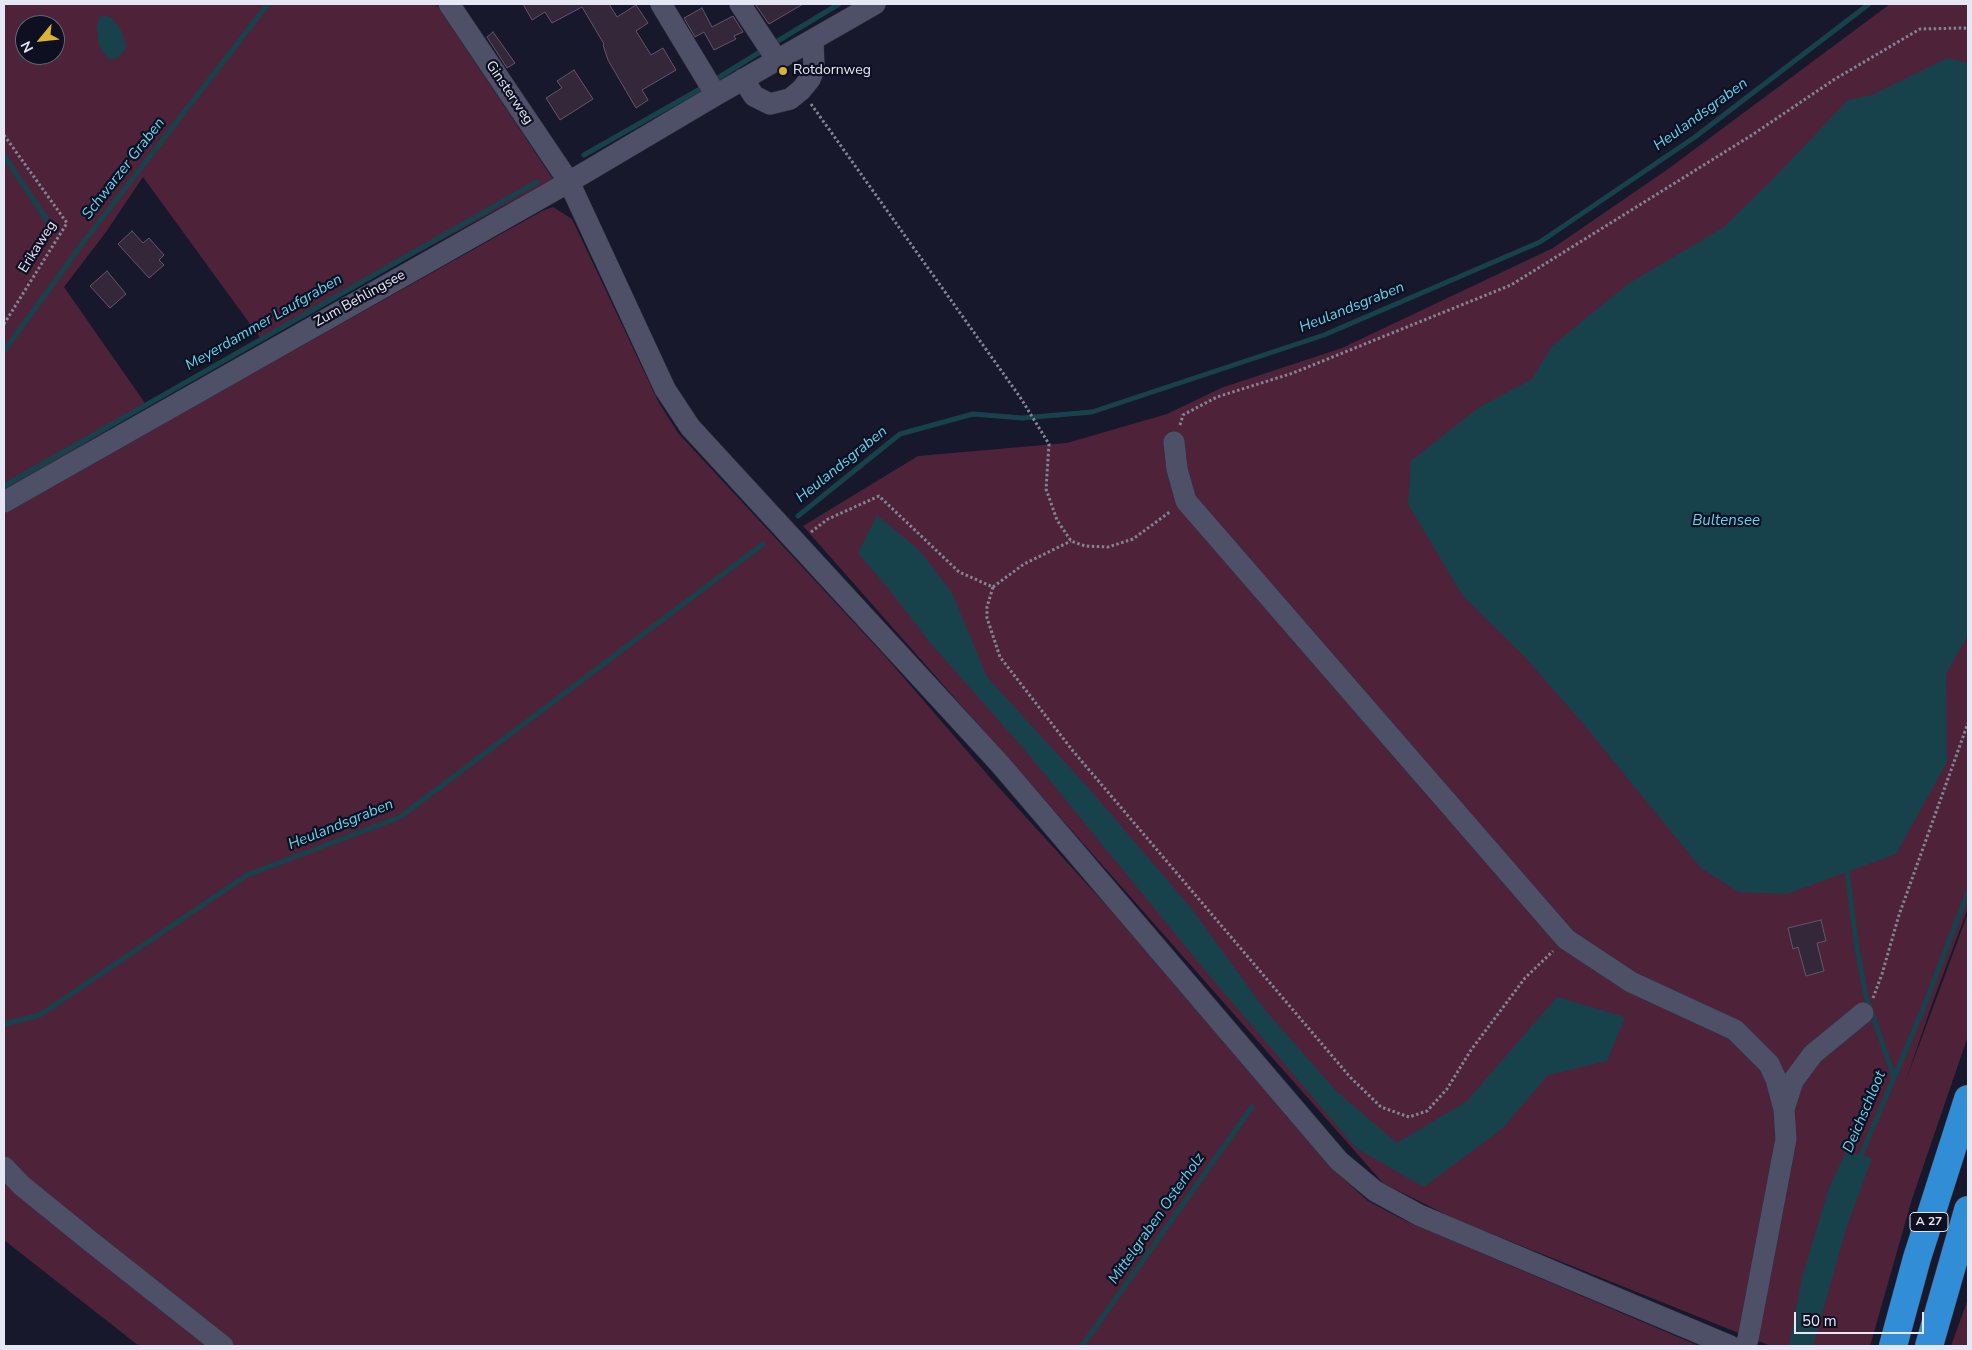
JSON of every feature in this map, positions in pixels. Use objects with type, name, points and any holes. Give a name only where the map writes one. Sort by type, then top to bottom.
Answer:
[{"type":"highway","name":"A 27","points":[[1893,1346],[1917,1258],[1968,1099]]},
{"type":"highway","name":"A 27","points":[[1928,1346],[1968,1210]]},
{"type":"street","name":"Ginsterweg","points":[[449,4],[569,182],[665,389],[690,427],[1000,764],[1339,1162],[1376,1191],[1419,1215],[1730,1346]]},
{"type":"street","points":[[661,4],[716,95]]},
{"type":"street","points":[[740,4],[777,60]]},
{"type":"street","name":"Zum Behlingsee","points":[[4,502],[569,182],[872,5]]},
{"type":"street","points":[[743,79],[754,96],[770,104],[790,99],[810,79],[814,68],[813,40]]},
{"type":"street","points":[[1174,442],[1177,469],[1186,501],[1566,939],[1631,982],[1735,1030],[1769,1064],[1776,1079],[1784,1109],[1786,1139],[1748,1339],[1744,1346]]},
{"type":"street","points":[[1784,1109],[1793,1081],[1813,1054],[1868,1005]]},
{"type":"street","points":[[4,1167],[21,1185],[223,1346]]},
{"type":"path","points":[[1174,442],[1183,415],[1217,397],[1293,374],[1511,285],[1752,135],[1835,79],[1920,30],[1968,29]]},
{"type":"path","points":[[801,90],[1020,397],[1048,444],[1046,489],[1057,520],[1071,540],[1086,546],[1108,547],[1133,539],[1186,501]]},
{"type":"path","name":"Erikaweg","points":[[4,135],[67,223],[4,324]]},
{"type":"path","points":[[797,544],[828,518],[879,496],[959,572],[993,587]]},
{"type":"path","points":[[1071,540],[1024,564],[993,587],[986,618],[1000,656],[1073,751],[1344,1070],[1381,1107],[1410,1117],[1427,1111],[1447,1089],[1471,1050],[1526,978],[1566,939]]},
{"type":"path","points":[[1868,1005],[1882,974],[1899,915],[1968,723]]},
{"type":"shaded area","points":[[4,4],[436,4],[553,179],[261,339],[143,177],[106,232],[64,287],[147,406],[4,492]]},
{"type":"shaded area","points":[[1890,4],[1963,4],[1968,6],[1968,908],[1905,1083],[1968,913],[1968,1036],[1912,1199],[1870,1346],[1771,1346],[1455,1219],[1383,1183],[803,526],[918,456],[1067,443],[1167,414],[1221,388],[1342,348],[1553,248],[1668,169]]},
{"type":"shaded area","points":[[553,207],[572,219],[658,401],[678,433],[885,656],[993,781],[1176,982],[1340,1176],[1368,1201],[1404,1220],[1699,1346],[139,1346],[4,1240],[4,513],[542,211]]},
{"type":"shaded area","points":[[1968,1299],[1968,1346],[1951,1346]]},
{"type":"water","points":[[101,15],[112,18],[122,32],[126,47],[120,56],[111,60],[101,50],[98,40],[97,25]]},
{"type":"water","name":"Bultensee","points":[[1947,58],[1968,63],[1968,635],[1946,674],[1947,762],[1896,854],[1787,894],[1739,892],[1701,868],[1581,721],[1525,657],[1463,596],[1408,504],[1411,461],[1478,408],[1532,379],[1552,346],[1628,284],[1724,227],[1772,180],[1848,100],[1872,95]]},
{"type":"water","points":[[877,515],[920,551],[952,593],[987,677],[1091,791],[1191,908],[1265,1010],[1336,1091],[1397,1143],[1467,1101],[1557,997],[1625,1017],[1607,1061],[1548,1075],[1503,1128],[1424,1187],[1356,1148],[1209,975],[1025,750],[933,646],[858,553]]},
{"type":"water","points":[[1846,1152],[1872,1158],[1847,1226],[1813,1346],[1789,1346],[1802,1278],[1829,1188]]},
{"type":"building","points":[[523,4],[609,4],[617,17],[636,5],[648,23],[636,31],[651,55],[663,48],[676,70],[642,90],[648,100],[636,108],[608,60],[604,44],[582,7],[552,23],[545,12],[532,20]]},
{"type":"building","points":[[755,4],[803,4],[769,24]]},
{"type":"building","points":[[702,8],[712,27],[733,16],[743,32],[734,36],[736,39],[714,50],[704,32],[695,37],[684,18]]},
{"type":"building","points":[[493,32],[515,63],[507,68],[487,37]]},
{"type":"building","points":[[574,70],[593,99],[560,120],[546,98],[562,88],[557,81]]},
{"type":"building","points":[[132,231],[143,243],[149,238],[164,255],[159,260],[164,265],[149,278],[118,244]]},
{"type":"building","points":[[107,271],[126,294],[110,308],[90,286]]},
{"type":"building","points":[[1821,920],[1826,941],[1817,943],[1824,971],[1806,976],[1798,947],[1793,949],[1788,928]]},
{"type":"waterway","name":"Schwarzer Graben","points":[[4,351],[85,240],[268,4]]},
{"type":"waterway","name":"Meyerdammer Laufgraben","points":[[776,42],[839,4]]},
{"type":"waterway","name":"Heulandsgraben","points":[[798,516],[900,434],[973,414],[1022,418],[1092,412],[1324,335],[1540,242],[1695,137],[1869,4]]},
{"type":"waterway","name":"Meyerdammer Laufgraben","points":[[718,78],[760,52]]},
{"type":"waterway","name":"Meyerdammer Laufgraben","points":[[584,155],[700,89]]},
{"type":"waterway","points":[[4,156],[49,223]]},
{"type":"waterway","name":"Meyerdammer Laufgraben","points":[[4,486],[537,182]]},
{"type":"waterway","name":"Heulandsgraben","points":[[4,1024],[40,1015],[247,875],[400,817],[763,544]]},
{"type":"waterway","points":[[1847,872],[1857,948],[1866,996],[1894,1077]]},
{"type":"waterway","name":"Deichschloot","points":[[1859,1160],[1923,1009],[1968,892]]},
{"type":"waterway","name":"Mittelgraben Osterholz","points":[[1082,1346],[1252,1107]]},
{"type":"place","name":"Rotdornweg","points":[[783,71]]}]
